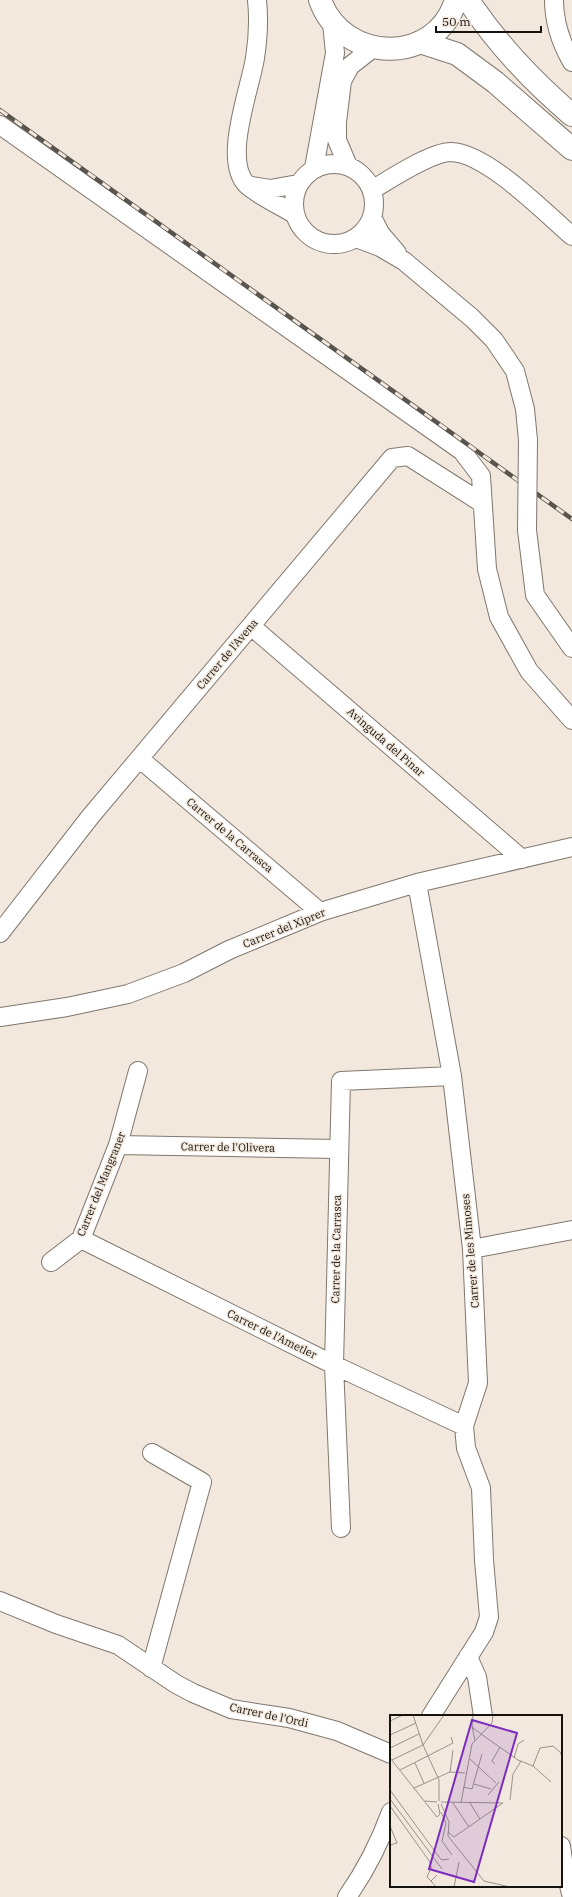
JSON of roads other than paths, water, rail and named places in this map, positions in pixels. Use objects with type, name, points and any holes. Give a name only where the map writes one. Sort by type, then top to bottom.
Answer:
[{"type":"main road","points":[[320,0],[332,23],[351,39],[373,48],[397,49],[420,42],[440,29],[454,10],[456,0]]},
{"type":"main road","points":[[468,0],[485,26],[517,64],[572,115]]},
{"type":"main road","points":[[420,42],[457,54],[496,82],[572,150]]},
{"type":"street","points":[[258,0],[259,16],[255,58],[236,146],[237,168],[247,185],[294,214]]},
{"type":"street","points":[[554,0],[557,26],[566,52],[572,62]]},
{"type":"street","points":[[314,168],[335,53],[332,23]]},
{"type":"street","points":[[348,166],[337,140],[336,122],[342,81],[350,66],[373,48]]},
{"type":"street","points":[[0,125],[462,451],[481,476],[487,569],[499,617],[529,671],[572,720]]},
{"type":"street","points":[[372,190],[424,160],[450,152],[475,158],[497,171],[572,236]]},
{"type":"street","points":[[337,163],[348,166],[367,180],[372,190],[374,203],[372,217],[366,228],[356,238],[341,244],[329,244],[317,241],[307,235],[299,226],[294,214],[293,199],[298,184],[305,175],[314,168],[325,164],[337,163]]},
{"type":"street","points":[[247,185],[270,189],[298,184]]},
{"type":"street","points":[[372,217],[380,233],[404,261],[472,318],[494,340],[515,371],[525,409],[528,440],[527,530],[534,595],[572,648]]},
{"type":"street","points":[[356,238],[380,247],[404,261]]},
{"type":"street","name":"Carrer de l'Avena","points":[[0,933],[90,817],[392,458],[408,456],[482,503]]},
{"type":"street","name":"Avinguda del Pinar","points":[[251,626],[522,859]]},
{"type":"street","name":"Carrer de la Carrasca","points":[[140,759],[320,912]]},
{"type":"street","name":"Carrer del Xiprer","points":[[0,1017],[67,1007],[128,994],[184,972],[229,950],[320,912],[417,883],[572,847]]},
{"type":"street","name":"Carrer de les Mimoses","points":[[417,883],[452,1076],[472,1249],[478,1383],[464,1426],[466,1448],[481,1488],[484,1560],[489,1617],[484,1632],[468,1657]]},
{"type":"street","name":"Carrer del Mangraner","points":[[51,1262],[81,1239],[118,1145],[138,1071]]},
{"type":"street","name":"Carrer de la Carrasca","points":[[341,1528],[334,1365],[338,1149],[341,1081],[452,1076]]},
{"type":"street","name":"Carrer de l'Olivera","points":[[118,1145],[338,1149]]},
{"type":"street","points":[[472,1249],[572,1230]]},
{"type":"street","name":"Carrer de l'Ametler","points":[[81,1239],[334,1365],[464,1426]]},
{"type":"street","points":[[151,1668],[202,1482],[152,1453]]},
{"type":"street","name":"Carrer de l'Ordi","points":[[0,1601],[56,1624],[118,1645],[176,1684],[231,1709],[289,1718],[337,1731],[390,1754]]},
{"type":"street","points":[[432,1715],[468,1657]]},
{"type":"street","points":[[468,1657],[476,1677],[483,1715]]},
{"type":"street","points":[[347,1897],[364,1874],[383,1834],[390,1815]]},
{"type":"street","points":[[562,1853],[572,1897]]},
{"type":"railway","points":[[0,110],[572,519]]}]
